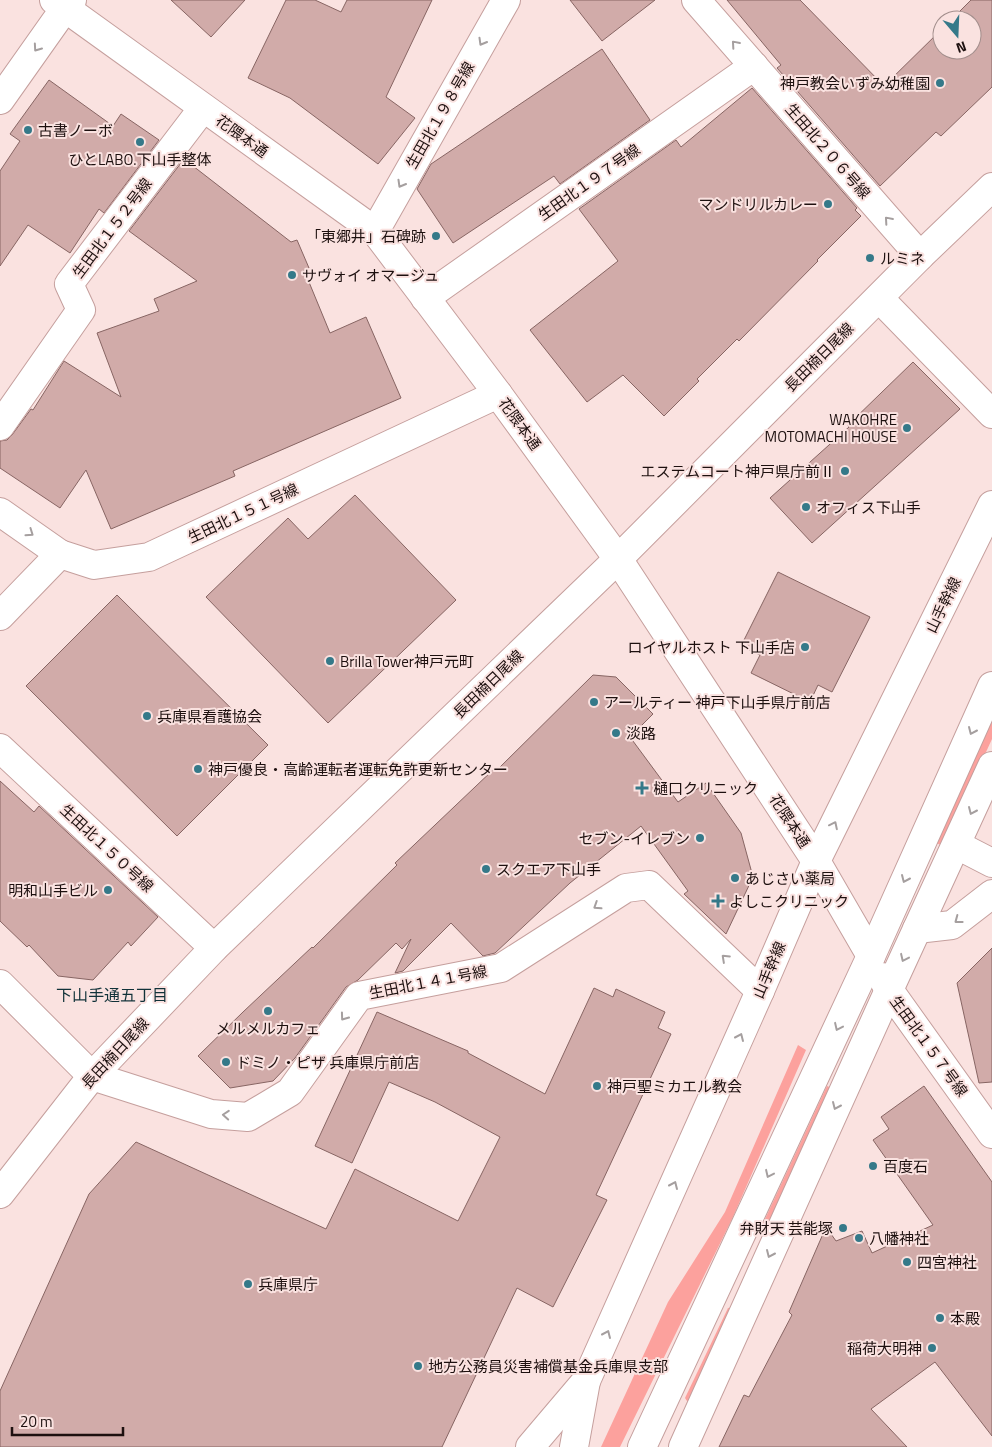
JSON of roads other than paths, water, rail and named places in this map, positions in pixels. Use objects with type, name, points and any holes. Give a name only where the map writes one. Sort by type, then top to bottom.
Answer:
[{"type":"street","name":"生田北１９８号線","points":[[375,231],[506,0]]},
{"type":"street","name":"生田北２０６号線","points":[[696,0],[920,256]]},
{"type":"street","name":"花隈本通","points":[[63,3],[203,108],[375,231],[498,394],[618,559],[816,861],[871,956]]},
{"type":"street","points":[[0,100],[63,3]]},
{"type":"street","name":"生田北１９７号線","points":[[425,298],[754,66]]},
{"type":"street","name":"生田北１５２号線","points":[[0,426],[81,310],[70,284],[203,108]]},
{"type":"street","name":"長田楠日尾線","points":[[0,1194],[92,1076],[214,948],[618,559],[920,256],[992,188]]},
{"type":"street","points":[[878,298],[992,414]]},
{"type":"street","name":"生田北１５１号線","points":[[0,512],[60,554],[94,565],[149,557],[498,394]]},
{"type":"street","name":"山手幹線","points":[[574,1447],[586,1381],[816,861],[992,504]]},
{"type":"street","points":[[0,616],[60,554]]},
{"type":"street","points":[[642,1447],[871,956],[992,686]]},
{"type":"street","name":"生田北１５０号線","points":[[0,748],[214,948]]},
{"type":"street","points":[[683,1447],[992,766]]},
{"type":"street","points":[[957,845],[992,863]]},
{"type":"street","name":"生田北１４１号線","points":[[92,1076],[211,1114],[248,1116],[290,1092],[359,996],[501,968],[626,888],[649,886],[760,991]]},
{"type":"street","points":[[918,929],[952,925],[992,894]]},
{"type":"street","name":"生田北１５７号線","points":[[871,956],[889,990],[992,1134]]},
{"type":"street","points":[[0,984],[92,1076]]},
{"type":"street","points":[[530,1447],[586,1381]]},
{"type":"place","name":"神戸教会いずみ幼稚園","points":[[940,83]]},
{"type":"place","name":"古書ノーボ","points":[[28,130]]},
{"type":"place","name":"ひとLABO.下山手整体","points":[[140,142]]},
{"type":"place","name":"マンドリルカレー","points":[[828,204]]},
{"type":"place","name":"「東郷井」石碑跡","points":[[436,236]]},
{"type":"place","name":"ルミネ","points":[[870,258]]},
{"type":"place","name":"サヴォイ オマージュ","points":[[292,275]]},
{"type":"place","name":"WAKOHRE MOTOMACHI HOUSE","points":[[907,428]]},
{"type":"place","name":"エステムコート神戸県庁前Ⅱ","points":[[845,471]]},
{"type":"place","name":"オフィス下山手","points":[[806,507]]},
{"type":"place","name":"ロイヤルホスト 下山手店","points":[[805,647]]},
{"type":"place","name":"Brilla Tower神戸元町","points":[[330,661]]},
{"type":"place","name":"アールティー 神戸下山手県庁前店","points":[[594,702]]},
{"type":"place","name":"兵庫県看護協会","points":[[147,716]]},
{"type":"place","name":"淡路","points":[[616,733]]},
{"type":"place","name":"神戸優良・高齢運転者運転免許更新センター","points":[[198,769]]},
{"type":"place","name":"樋口クリニック","points":[[642,788]]},
{"type":"place","name":"セブン-イレブン","points":[[700,838]]},
{"type":"place","name":"スクエア下山手","points":[[486,869]]},
{"type":"place","name":"あじさい薬局","points":[[735,878]]},
{"type":"place","name":"明和山手ビル","points":[[108,890]]},
{"type":"place","name":"よしこクリニック","points":[[718,901]]},
{"type":"place","name":"メルメルカフェ","points":[[268,1011]]},
{"type":"place","name":"ドミノ・ピザ 兵庫県庁前店","points":[[226,1062]]},
{"type":"place","name":"神戸聖ミカエル教会","points":[[597,1086]]},
{"type":"place","name":"百度石","points":[[873,1166]]},
{"type":"place","name":"弁財天 芸能塚","points":[[843,1228]]},
{"type":"place","name":"八幡神社","points":[[859,1238]]},
{"type":"place","name":"四宮神社","points":[[907,1262]]},
{"type":"place","name":"兵庫県庁","points":[[248,1284]]},
{"type":"place","name":"本殿","points":[[940,1318]]},
{"type":"place","name":"稲荷大明神","points":[[932,1348]]},
{"type":"place","name":"地方公務員災害補償基金兵庫県支部","points":[[418,1366]]},
{"type":"district","name":"下山手通五丁目","points":[[112,995]]}]
